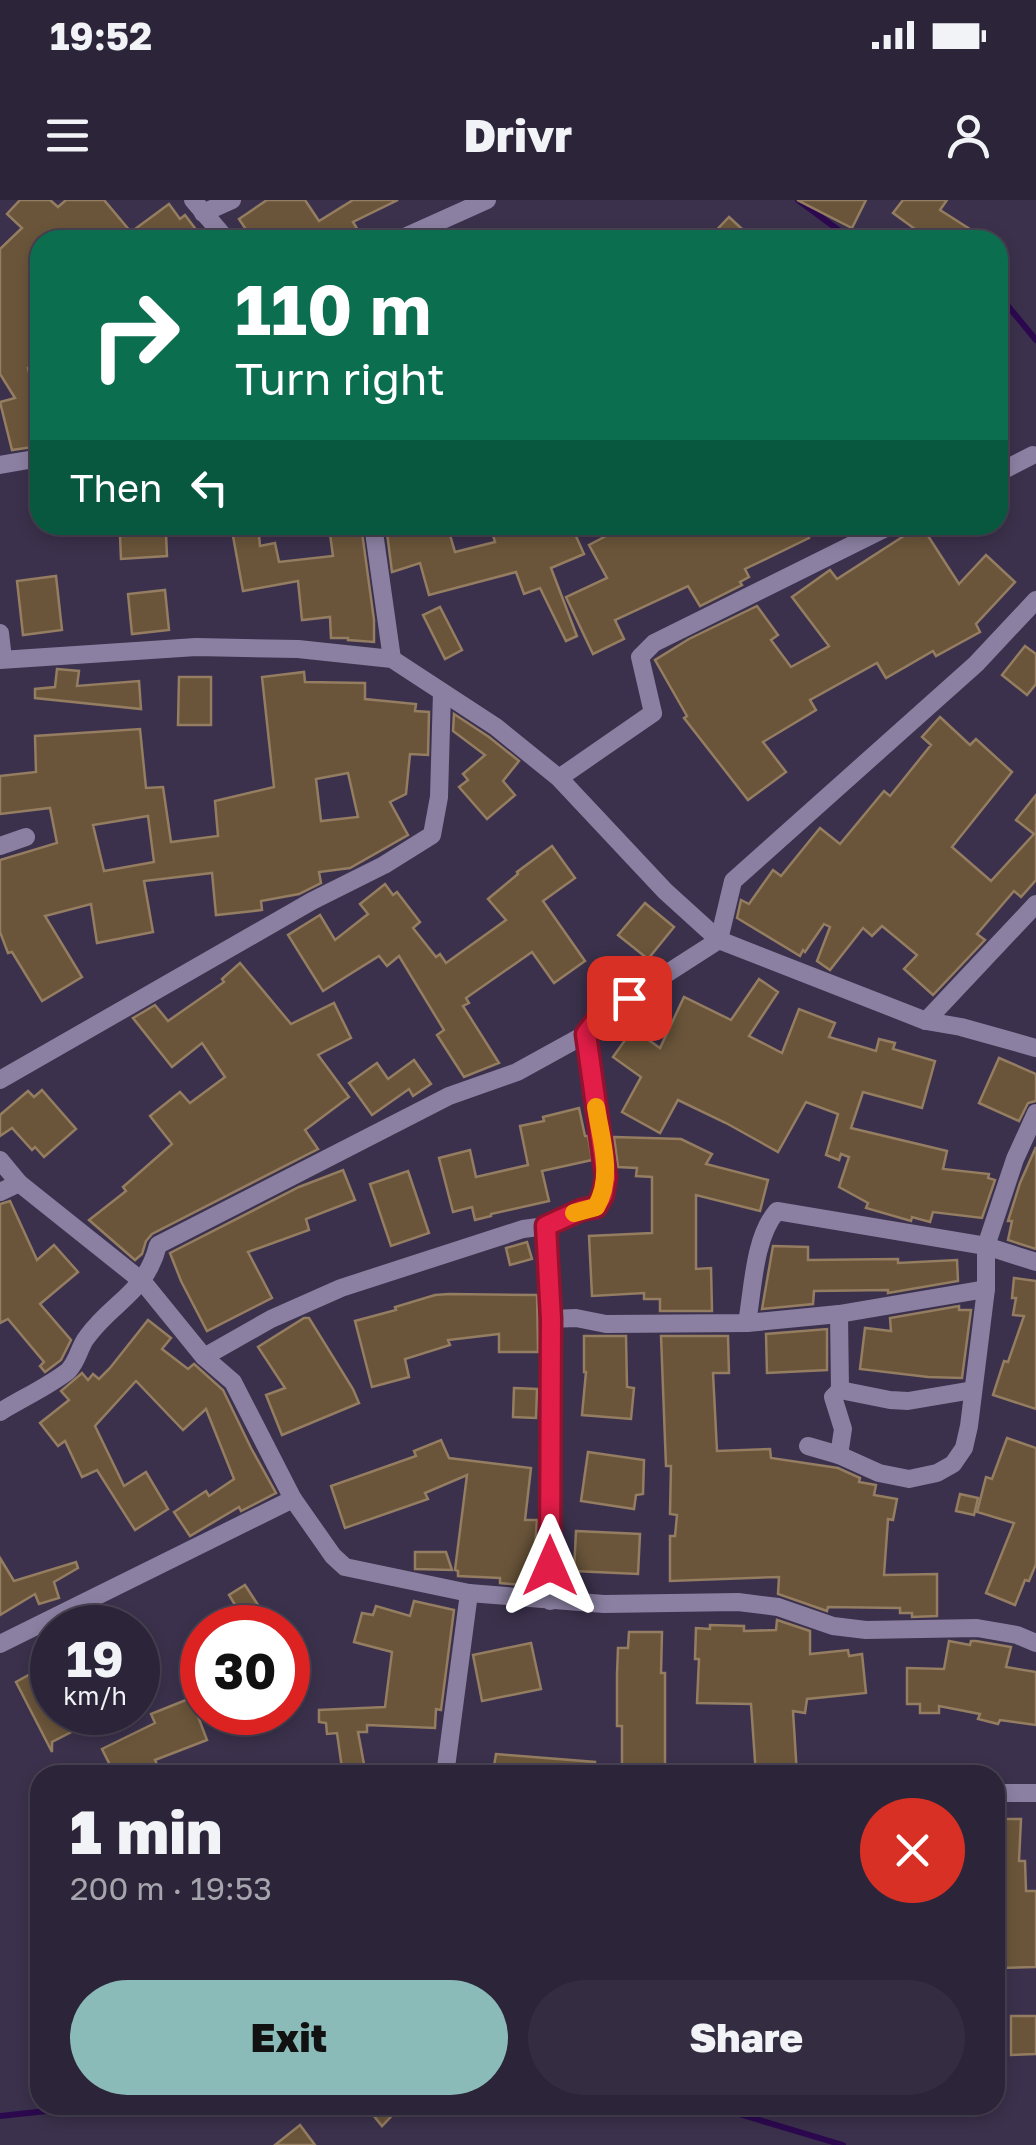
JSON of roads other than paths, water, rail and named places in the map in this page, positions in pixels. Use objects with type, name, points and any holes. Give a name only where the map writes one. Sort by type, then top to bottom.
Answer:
[{"type":"street","points":[[198,206],[232,200]]},
{"type":"street","points":[[420,230],[487,200]]},
{"type":"street","points":[[198,206],[218,230]]},
{"type":"street","points":[[1008,468],[1034,455]]},
{"type":"street","points":[[0,466],[30,460]]},
{"type":"street","points":[[373,535],[392,659]]},
{"type":"street","points":[[559,778],[653,713],[640,658],[654,643],[872,535]]},
{"type":"street","points":[[0,1412],[69,1370],[90,1332],[143,1282],[158,1244],[449,1096],[517,1072],[586,1034],[599,1017],[719,940],[732,881],[976,664],[1036,600]]},
{"type":"street","points":[[0,634],[2,660],[196,647],[298,649],[392,659],[496,727],[559,778],[665,891],[719,940],[926,1021],[1036,1048]]},
{"type":"street","points":[[0,1080],[432,835],[439,798],[442,692]]},
{"type":"street","points":[[0,846],[26,837]]},
{"type":"street","points":[[926,1021],[1036,904]]},
{"type":"street","points":[[204,1357],[270,1319],[340,1288],[524,1229],[546,1226],[596,1207],[606,1177],[586,1034]]},
{"type":"street","points":[[808,1446],[839,1454],[879,1473],[909,1479],[937,1473],[953,1464],[964,1448],[986,1289],[986,1246],[1015,1159],[1036,1113]]},
{"type":"street","points":[[0,1160],[19,1183],[143,1282],[204,1357],[233,1382],[292,1499],[345,1567],[469,1593],[604,1604],[738,1602],[778,1608],[833,1626],[866,1630],[977,1628],[1017,1635],[1036,1643]]},
{"type":"street","points":[[0,1192],[19,1183]]},
{"type":"street","points":[[747,1323],[761,1240],[768,1222],[778,1212],[986,1246],[1036,1262]]},
{"type":"street","points":[[546,1226],[551,1319],[550,1601]]},
{"type":"street","points":[[551,1319],[576,1318],[606,1324],[747,1323],[839,1314],[986,1289]]},
{"type":"street","points":[[839,1314],[840,1390],[832,1397],[843,1429],[839,1454]]},
{"type":"street","points":[[840,1390],[908,1401],[973,1390]]},
{"type":"street","points":[[0,1644],[292,1499]]},
{"type":"street","points":[[447,1765],[469,1593]]},
{"type":"street","points":[[1005,1793],[1036,1793]]},
{"type":"waterway","points":[[798,200],[838,230]]},
{"type":"waterway","points":[[1008,306],[1036,340]]},
{"type":"waterway","points":[[0,2116],[30,2113]]},
{"type":"waterway","points":[[742,2115],[843,2145]]}]
